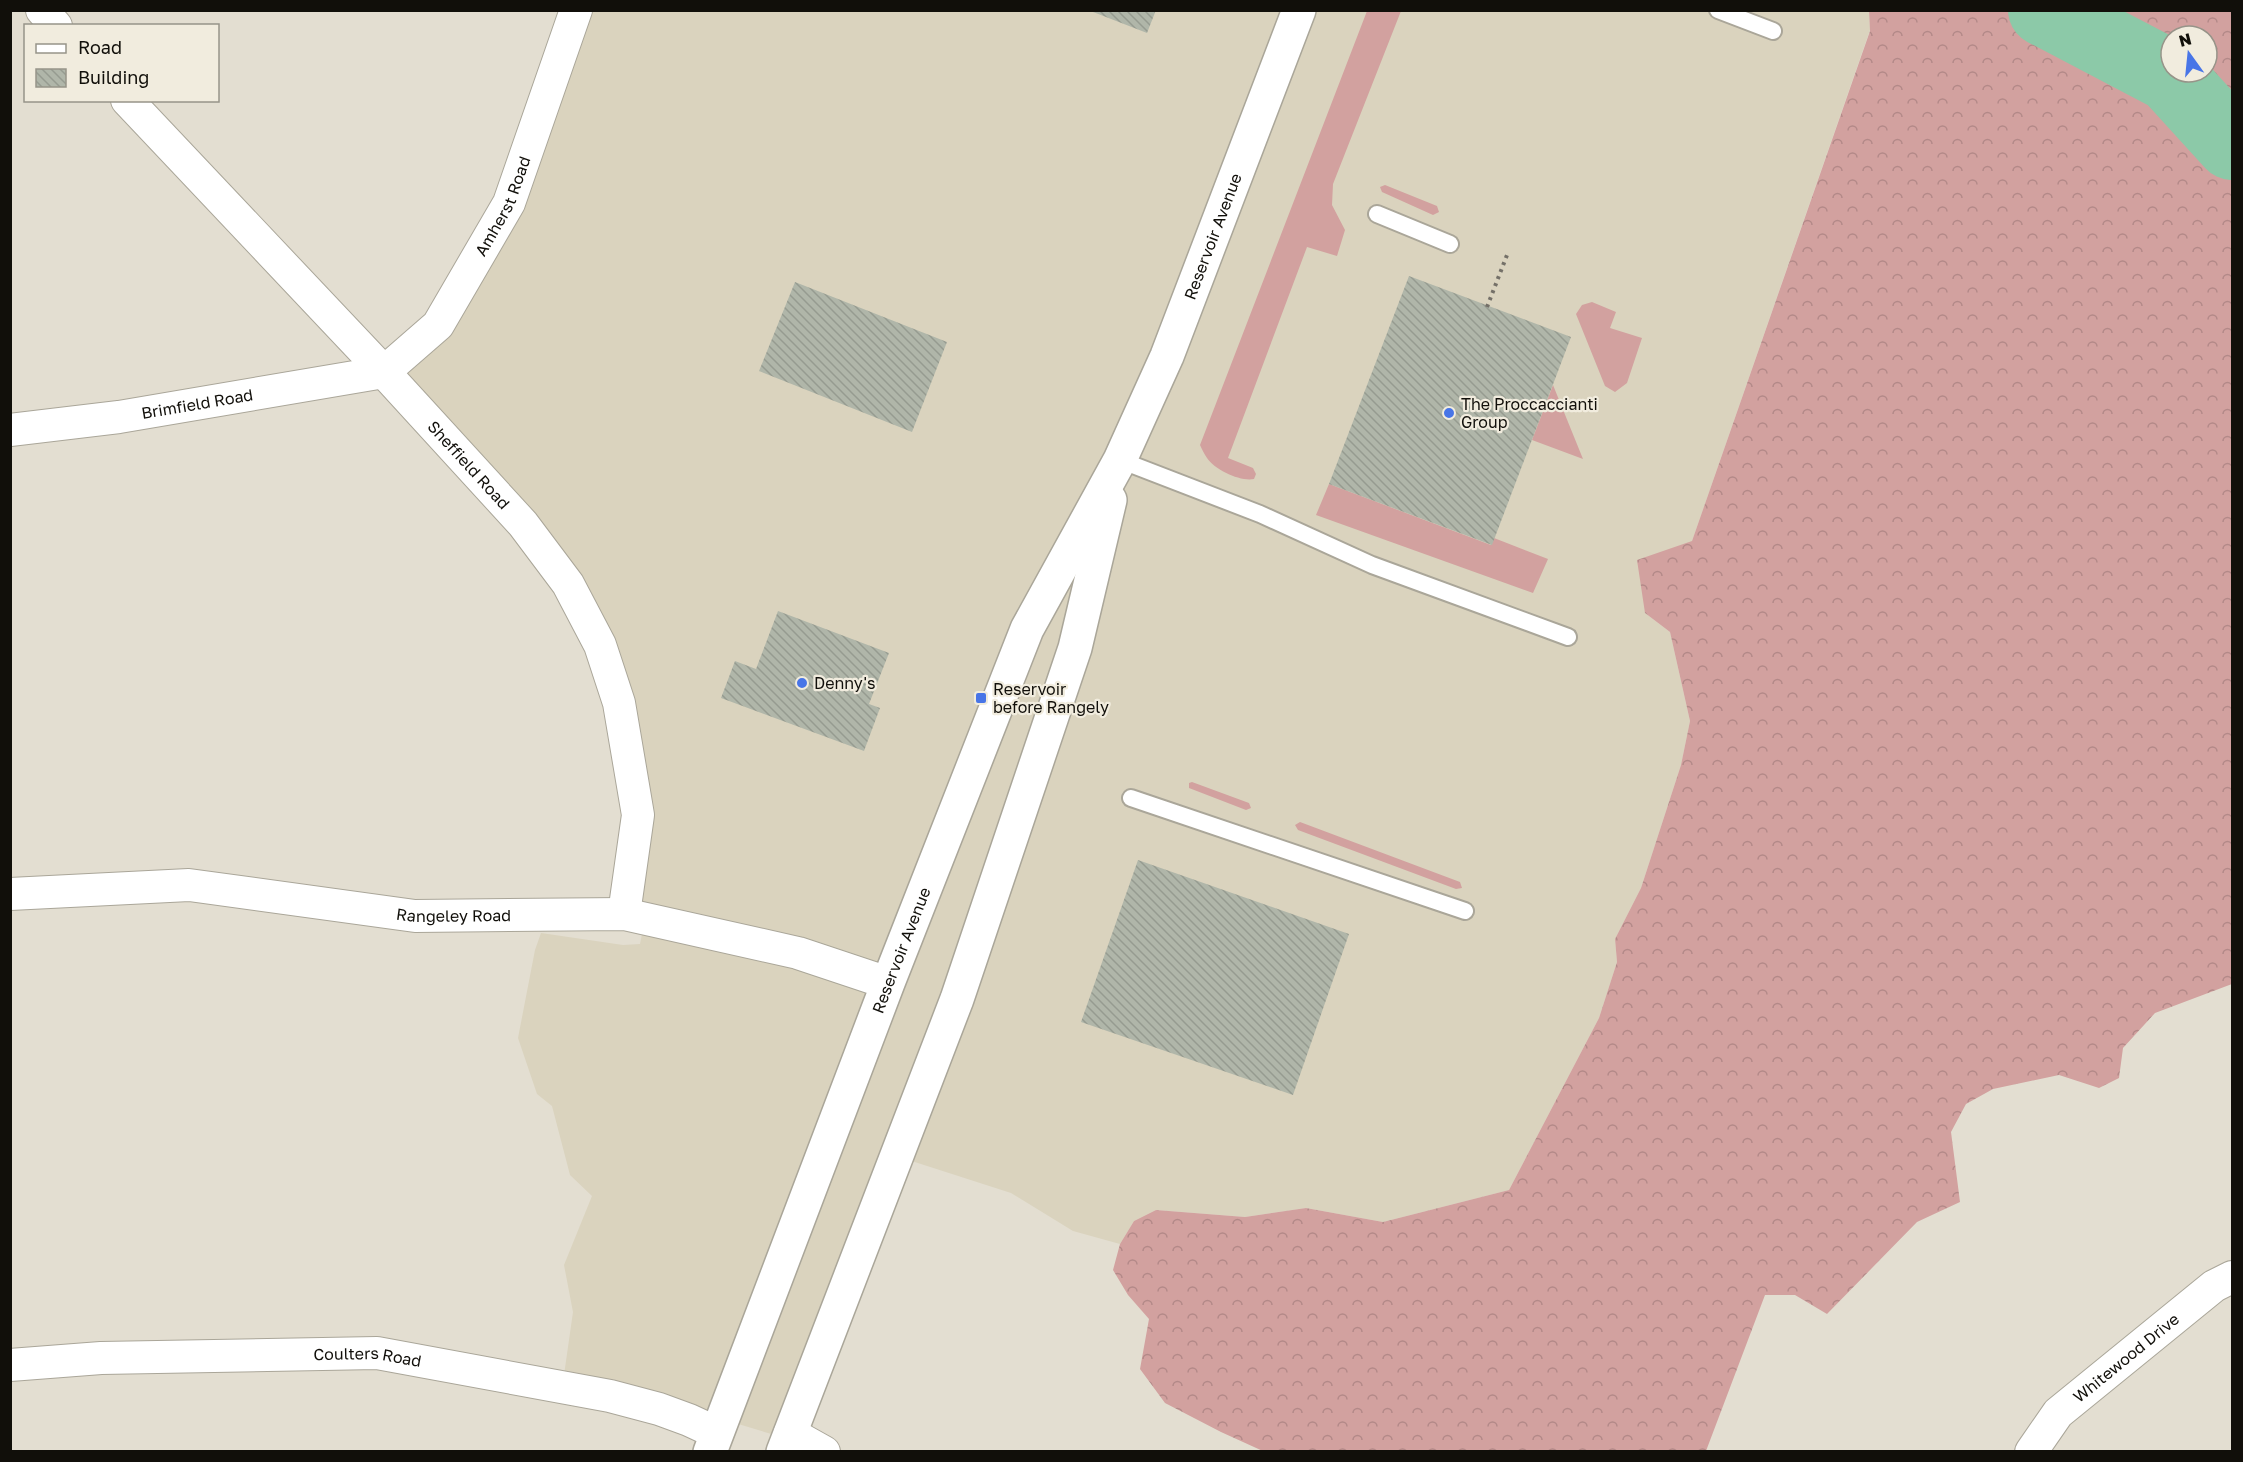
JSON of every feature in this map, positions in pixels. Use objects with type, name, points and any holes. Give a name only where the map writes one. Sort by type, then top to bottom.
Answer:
[{"type":"main road","name":"Reservoir Avenue","points":[[713,1442],[888,983],[1027,629],[1120,460],[1167,356],[1299,10]]},
{"type":"main road","name":"Reservoir Avenue","points":[[786,1442],[960,988],[1075,648],[1120,460]]},
{"type":"street","points":[[42,10],[54,24]]},
{"type":"street","name":"Amherst Road","points":[[384,372],[438,326],[509,203],[576,10]]},
{"type":"street","name":"Sheffield Road","points":[[129,102],[384,372],[523,524],[568,584],[600,645],[619,703],[638,814],[624,914]]},
{"type":"street","name":"Brimfield Road","points":[[10,430],[119,417],[384,372]]},
{"type":"street","name":"Rangeley Road","points":[[10,894],[189,885],[415,916],[624,914],[798,953],[888,983]]},
{"type":"street","name":"Whitewood Drive","points":[[2031,1452],[2058,1413],[2214,1286],[2232,1277]]},
{"type":"street","name":"Coulters Road","points":[[10,1365],[101,1358],[377,1353],[610,1396],[669,1413],[713,1442]]},
{"type":"street","points":[[786,1442],[824,1452]]},
{"type":"lane","points":[[1718,10],[1773,32]]},
{"type":"lane","points":[[1377,214],[1450,244]]},
{"type":"lane","points":[[1120,460],[1260,514],[1372,565],[1568,637]]},
{"type":"lane","points":[[1131,798],[1465,911]]},
{"type":"path","points":[[1487,307],[1507,255]]},
{"type":"shaded area","points":[[1869,10],[1870,30],[1692,541],[1645,613],[1670,632],[1690,721],[1681,765],[1641,888],[1615,939],[1617,962],[1599,1018],[1509,1190],[1383,1222],[1306,1208],[1245,1217],[1156,1210],[1134,1221],[1120,1244],[1073,1231],[1011,1193],[893,1155],[778,1436],[735,1423],[560,1403],[573,1312],[564,1265],[592,1196],[570,1175],[552,1106],[537,1094],[518,1038],[535,950],[541,933],[623,945],[640,944],[643,929],[600,636],[395,378],[449,310],[574,11]]},
{"type":"green space","points":[[1367,11],[1401,11],[1333,184],[1332,205],[1345,230],[1337,256],[1307,247],[1228,458],[1253,468],[1256,474],[1254,479],[1242,479],[1222,471],[1205,455],[1200,445]]},
{"type":"green space","points":[[1869,11],[2232,11],[2232,984],[2155,1013],[2123,1048],[2119,1078],[2099,1088],[2059,1075],[1993,1089],[1966,1104],[1951,1132],[1960,1202],[1917,1222],[1827,1314],[1795,1295],[1765,1295],[1706,1451],[1265,1452],[1165,1403],[1140,1369],[1149,1319],[1128,1295],[1113,1270],[1120,1244],[1134,1221],[1156,1210],[1245,1217],[1306,1208],[1383,1222],[1509,1190],[1599,1018],[1617,962],[1615,939],[1641,888],[1681,765],[1690,721],[1670,632],[1645,613],[1637,560],[1692,541],[1870,31]]},
{"type":"green space","points":[[1385,185],[1437,206],[1439,212],[1433,215],[1382,192],[1380,187]]},
{"type":"green space","points":[[1592,302],[1616,312],[1610,328],[1642,338],[1627,383],[1615,392],[1605,386],[1576,314],[1582,305]]},
{"type":"green space","points":[[1553,385],[1583,459],[1532,440]]},
{"type":"green space","points":[[1329,484],[1491,545],[1494,538],[1548,559],[1533,593],[1316,515]]},
{"type":"green space","points":[[1192,782],[1249,803],[1251,808],[1246,810],[1189,788],[1189,783]]},
{"type":"green space","points":[[1300,822],[1460,882],[1462,888],[1456,889],[1298,830],[1295,825]]},
{"type":"building","points":[[1088,10],[1156,10],[1147,33]]},
{"type":"building","name":"The Proccaccianti Group","points":[[1409,276],[1571,337],[1492,545],[1329,484]]},
{"type":"building","points":[[795,282],[947,342],[912,432],[759,371]]},
{"type":"building","name":"Denny's","points":[[778,611],[889,653],[869,704],[880,708],[864,751],[721,698],[735,661],[756,669]]},
{"type":"building","points":[[1138,860],[1349,934],[1293,1095],[1081,1022]]},
{"type":"waterway","points":[[2044,10],[2170,76],[2232,144]]},
{"type":"place","name":"The Proccaccianti Group","points":[[1449,413]]},
{"type":"place","name":"Denny's","points":[[802,683]]},
{"type":"place","name":"Reservoir before Rangely","points":[[981,698]]}]
